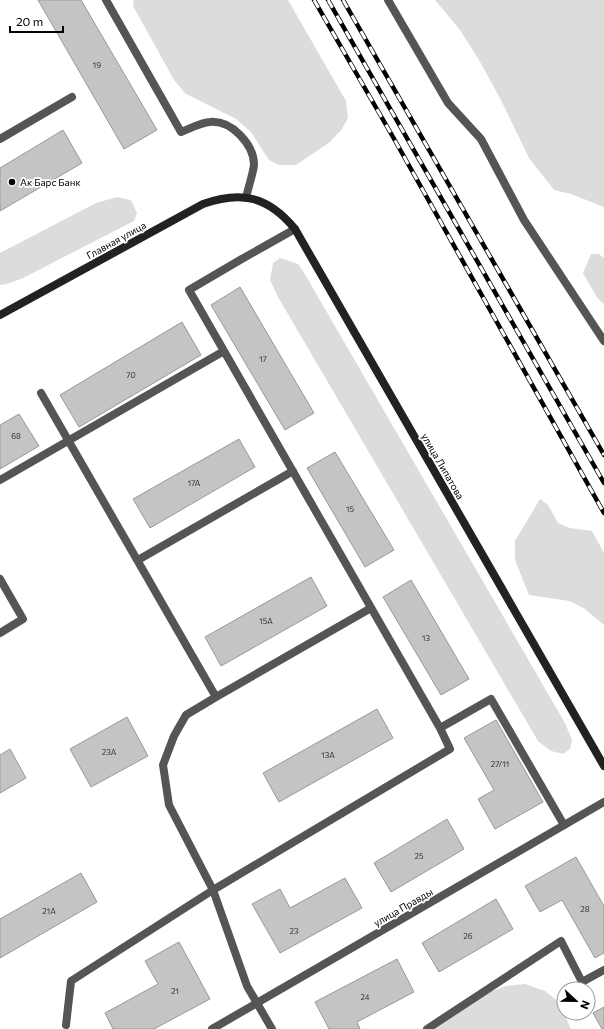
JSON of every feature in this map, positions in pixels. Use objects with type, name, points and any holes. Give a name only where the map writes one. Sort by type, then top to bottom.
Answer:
[{"type":"street","points":[[106,0],[181,132],[210,122],[223,123],[238,132],[249,146],[254,165],[246,198]]},
{"type":"street","points":[[388,0],[448,103],[481,139],[524,220],[604,341]]},
{"type":"street","points":[[0,139],[72,97]]},
{"type":"street","name":"Главная улица","points":[[0,315],[204,204],[219,198],[246,198]]},
{"type":"street","name":"улица Липатова","points":[[246,198],[260,201],[272,207],[286,218],[295,229],[604,766]]},
{"type":"street","points":[[65,1028],[71,981],[213,890],[450,749],[440,728],[189,290],[295,229]]},
{"type":"street","points":[[0,480],[224,351]]},
{"type":"street","points":[[41,393],[216,697]]},
{"type":"street","points":[[138,560],[293,471]]},
{"type":"street","points":[[0,579],[23,619],[0,633]]},
{"type":"street","points":[[272,1029],[247,986],[213,890],[169,805],[163,765],[174,736],[186,715],[371,608]]},
{"type":"street","points":[[440,728],[492,699],[564,825]]},
{"type":"street","name":"улица Правды","points":[[212,1029],[604,802]]},
{"type":"street","points":[[427,1029],[561,941],[582,982],[604,970]]},
{"type":"shaded area","points":[[134,0],[288,0],[346,101],[348,118],[342,129],[330,142],[296,165],[279,165],[269,160],[251,132],[236,119],[186,94],[174,80],[133,6]]},
{"type":"shaded area","points":[[435,0],[604,0],[604,207],[571,194],[554,190],[529,158],[500,98],[479,60],[460,30]]},
{"type":"shaded area","points":[[117,197],[131,200],[137,213],[134,221],[23,278],[0,285],[0,253],[96,203]]},
{"type":"shaded area","points":[[591,254],[599,254],[604,258],[604,304],[598,299],[583,273]]},
{"type":"shaded area","points":[[280,258],[298,264],[303,271],[565,723],[572,740],[570,749],[563,754],[551,751],[538,741],[278,297],[270,280],[273,263]]},
{"type":"shaded area","points":[[540,499],[548,505],[558,523],[570,528],[592,531],[604,553],[604,625],[585,609],[570,601],[529,595],[515,560],[515,541]]},
{"type":"shaded area","points":[[525,984],[545,991],[556,1000],[556,1021],[568,1021],[571,1029],[427,1029],[470,999],[506,986]]},
{"type":"building","points":[[38,0],[81,0],[157,130],[124,149]]},
{"type":"building","points":[[63,130],[82,163],[0,211],[0,168]]},
{"type":"building","points":[[240,287],[314,413],[285,430],[211,305]]},
{"type":"building","points":[[182,322],[201,355],[79,427],[60,395]]},
{"type":"building","points":[[19,414],[39,446],[0,469],[0,425]]},
{"type":"building","points":[[239,439],[255,467],[150,528],[133,499]]},
{"type":"building","points":[[335,452],[394,550],[365,567],[307,468]]},
{"type":"building","points":[[311,577],[327,606],[221,666],[205,637]]},
{"type":"building","points":[[411,580],[469,679],[441,695],[383,597]]},
{"type":"building","points":[[377,709],[393,738],[279,802],[263,773]]},
{"type":"building","points":[[127,717],[148,756],[91,787],[70,749]]},
{"type":"building","points":[[496,720],[543,802],[495,829],[478,799],[494,790],[464,738]]},
{"type":"building","points":[[10,749],[26,778],[0,793],[0,755]]},
{"type":"building","points":[[447,819],[464,849],[391,892],[374,863]]},
{"type":"building","points":[[576,857],[604,906],[604,953],[595,958],[562,900],[540,912],[525,886]]},
{"type":"building","points":[[81,873],[97,902],[0,958],[0,919]]},
{"type":"building","points":[[345,878],[362,908],[280,953],[252,904],[280,889],[290,908]]},
{"type":"building","points":[[496,899],[513,929],[439,972],[422,943]]},
{"type":"building","points":[[179,942],[210,999],[154,1029],[113,1029],[105,1013],[158,984],[145,961]]},
{"type":"building","points":[[397,959],[414,992],[357,1022],[360,1029],[329,1029],[315,1002]]},
{"type":"building","points":[[604,1007],[604,1029],[602,1029],[596,1018],[596,1011]]},
{"type":"railway","points":[[314,0],[393,137],[604,513]]},
{"type":"railway","points":[[328,0],[604,483]]},
{"type":"railway","points":[[343,0],[604,455]]},
{"type":"place","name":"Ак Барс Банк","points":[[12,182]]}]
